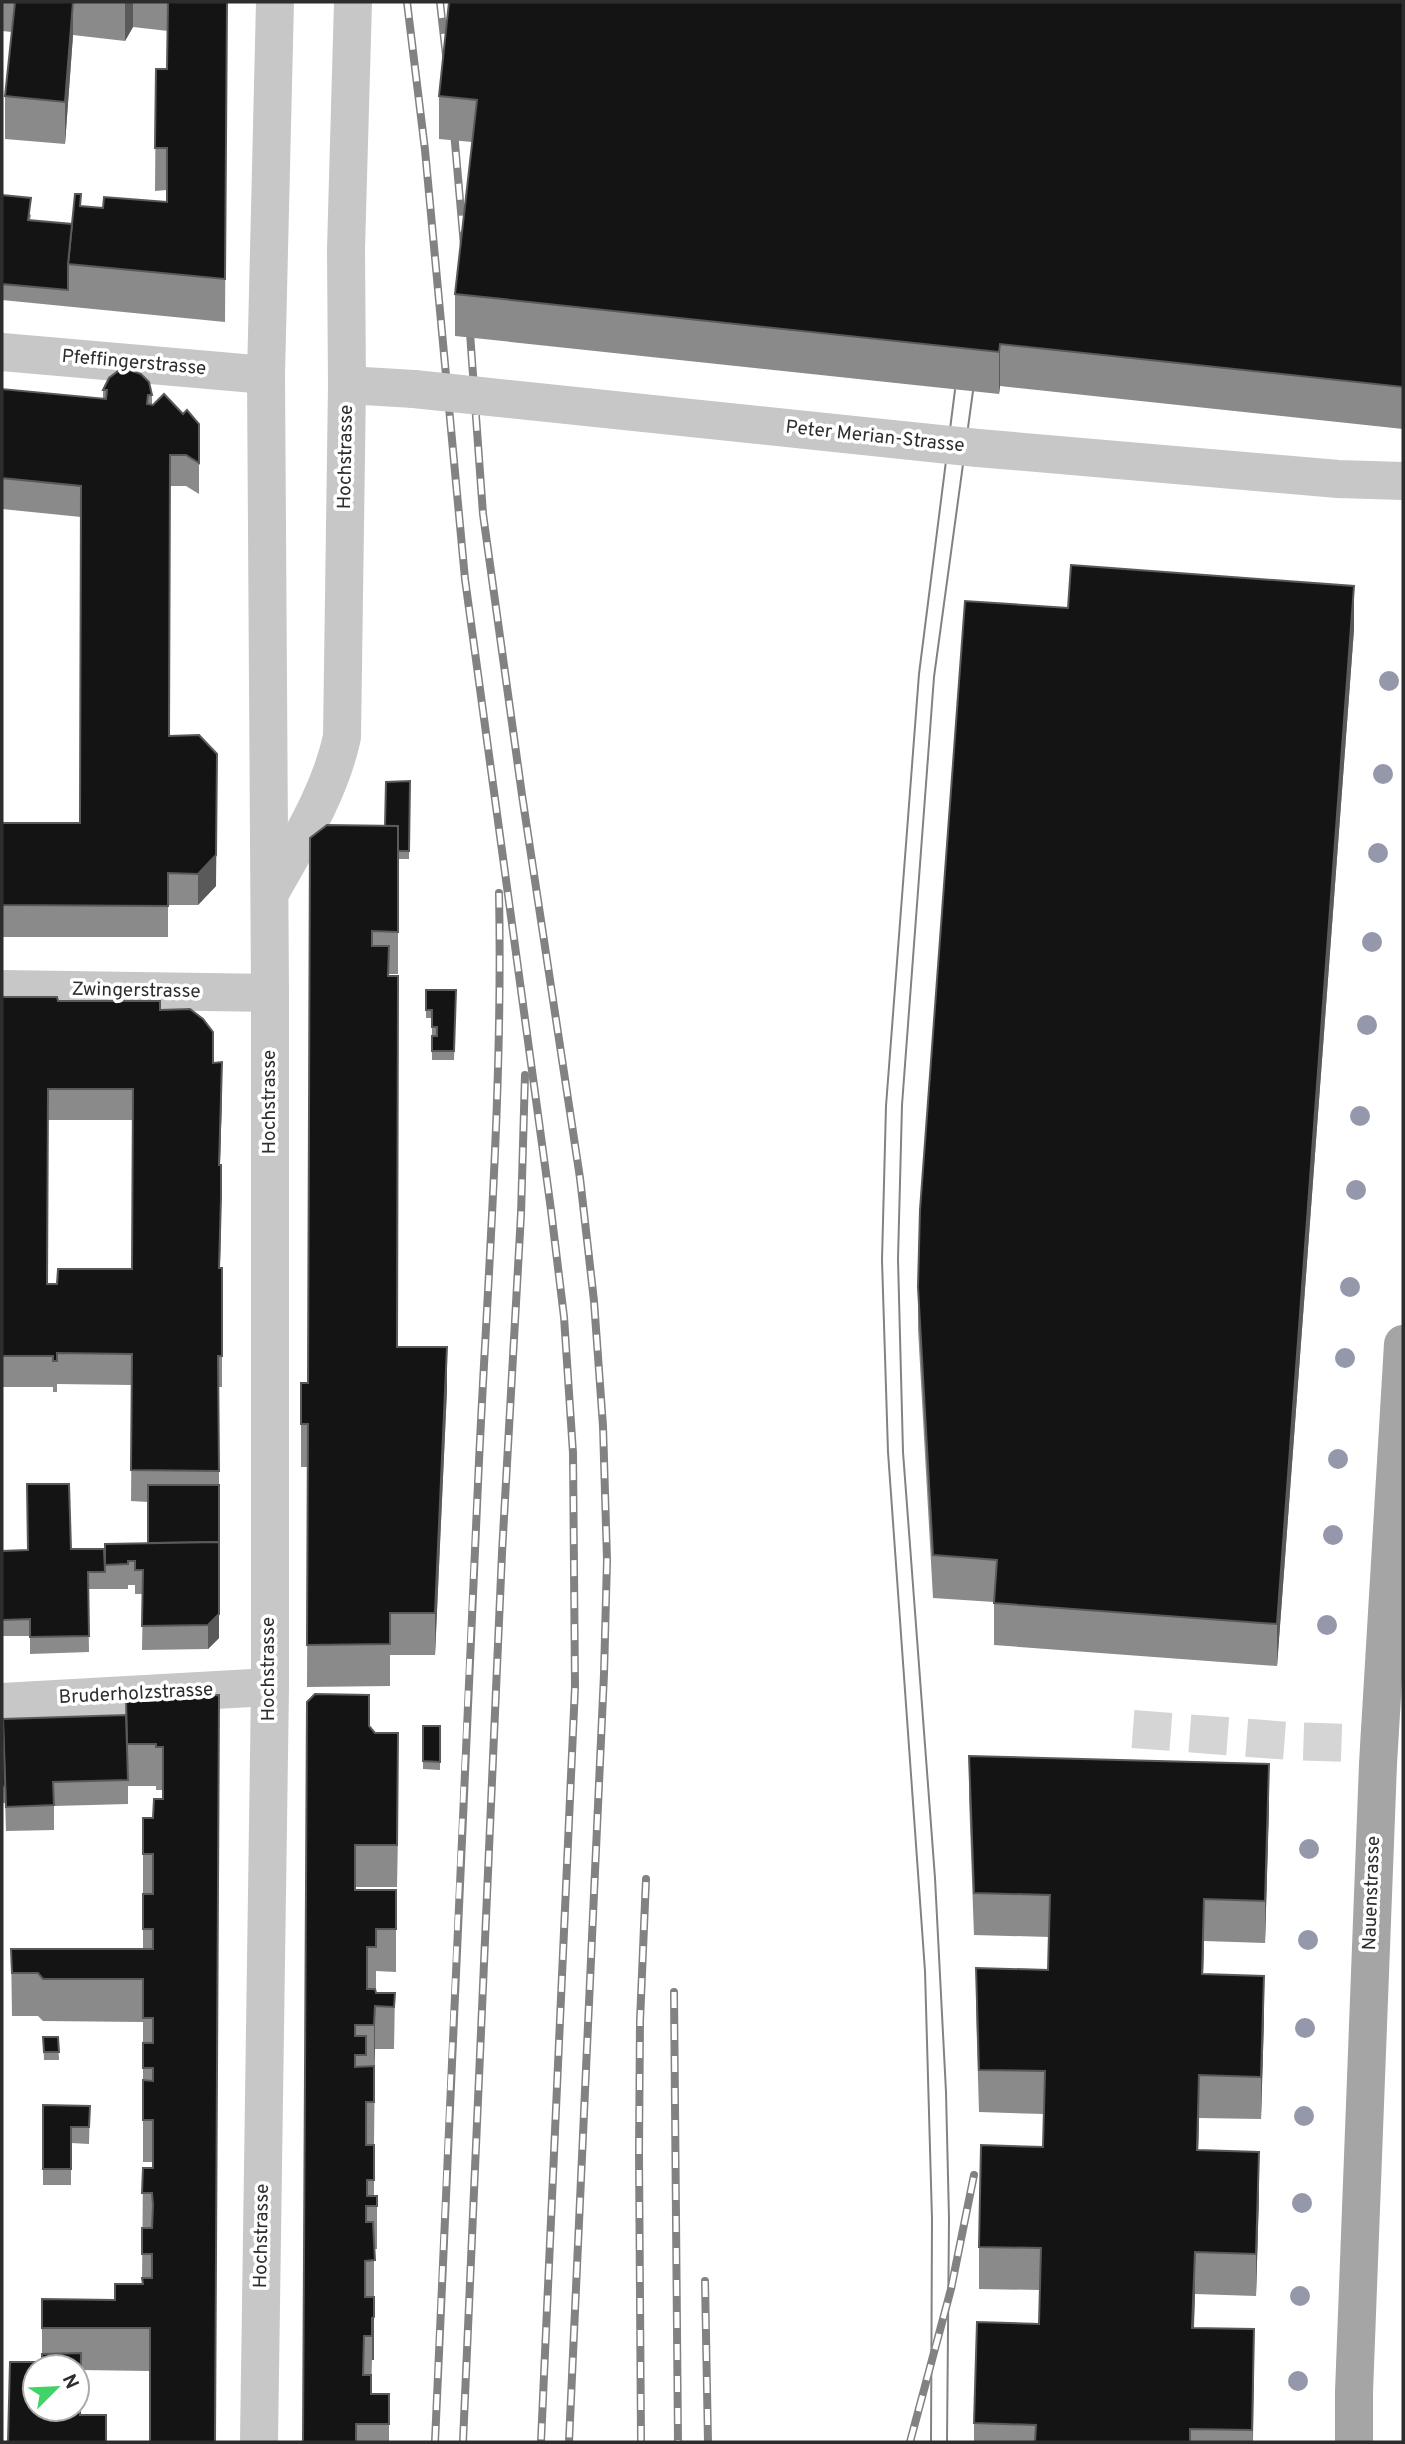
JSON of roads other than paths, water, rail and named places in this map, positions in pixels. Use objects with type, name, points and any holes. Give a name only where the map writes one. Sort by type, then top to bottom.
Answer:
[{"type":"main road","name":"Nauenstrasse","points":[[1354,2442],[1365,2087],[1391,1745],[1403,1344]]},
{"type":"street","name":"Hochstrasse","points":[[259,2442],[270,1687],[270,993],[266,375],[275,2]]},
{"type":"street","name":"Hochstrasse","points":[[269,895],[308,826],[331,777],[342,737],[347,385],[346,248],[353,2]]},
{"type":"street","name":"Pfeffingerstrasse","points":[[2,352],[266,375]]},
{"type":"street","name":"Peter Merian-Strasse","points":[[347,385],[414,389],[1000,451],[1338,479],[1403,481]]},
{"type":"street","name":"Zwingerstrasse","points":[[2,989],[270,993]]},
{"type":"street","name":"Bruderholzstrasse","points":[[2,1702],[270,1687]]},
{"type":"tunnel","points":[[1133,1729],[1290,1741],[1380,1744]]},
{"type":"tram line","points":[[931,2442],[932,2219],[925,1971],[888,1452],[882,1260],[886,1106],[919,674],[955,390]]},
{"type":"tram line","points":[[947,2442],[949,2219],[946,2092],[935,1878],[903,1452],[898,1259],[902,1105],[934,677],[973,391]]},
{"type":"railway","points":[[407,2],[425,150],[465,579],[551,1210],[564,1317],[573,1453],[575,1687],[541,2442]]},
{"type":"railway","points":[[440,2],[447,64]]},
{"type":"railway","points":[[453,120],[464,246]]},
{"type":"railway","points":[[469,319],[483,514],[580,1178],[594,1301],[603,1426],[607,1560],[604,1674],[569,2442]]},
{"type":"railway","points":[[435,2442],[467,1706],[494,1177],[499,1035],[499,893]]},
{"type":"railway","points":[[463,2442],[502,1553],[521,1214],[525,1075]]},
{"type":"railway","points":[[641,2442],[640,2021],[646,1879]]},
{"type":"railway","points":[[674,1992],[678,2442]]},
{"type":"railway","points":[[910,2442],[951,2289],[974,2175]]},
{"type":"railway","points":[[705,2281],[708,2442]]}]
